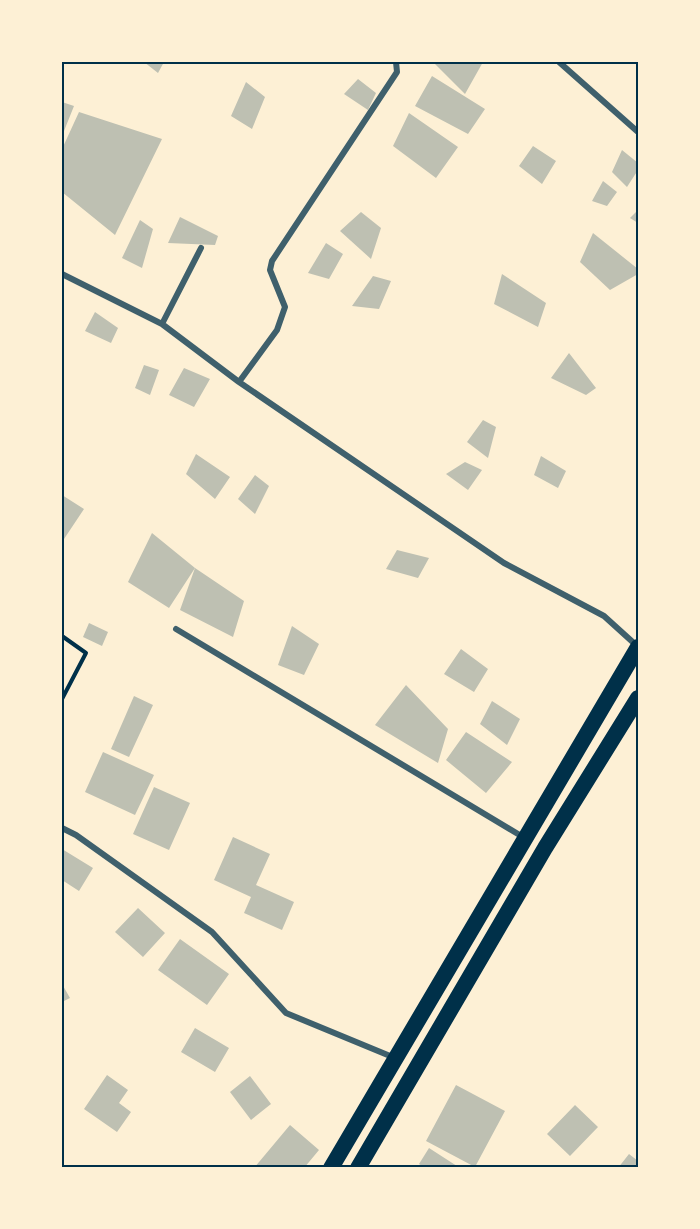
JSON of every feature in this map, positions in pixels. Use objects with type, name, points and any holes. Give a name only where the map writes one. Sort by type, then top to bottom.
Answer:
[{"type":"highway","points":[[331,1167],[639,647]]},
{"type":"highway","points":[[358,1167],[545,848],[639,698]]},
{"type":"street","points":[[239,382],[277,330],[285,307],[270,270],[272,261],[397,72],[396,62]]},
{"type":"street","points":[[559,62],[639,132]]},
{"type":"street","points":[[162,324],[201,248]]},
{"type":"street","points":[[62,274],[162,324],[239,382],[504,563],[604,616],[639,647]]},
{"type":"street","points":[[176,628],[524,838]]},
{"type":"street","points":[[62,828],[76,835],[212,932],[286,1013],[395,1058]]},
{"type":"path","points":[[62,636],[86,653],[62,699]]},
{"type":"building","points":[[144,62],[164,62],[158,73]]},
{"type":"building","points":[[433,62],[483,62],[465,94]]},
{"type":"building","points":[[432,76],[485,109],[468,134],[415,106]]},
{"type":"building","points":[[358,79],[376,93],[368,110],[344,94]]},
{"type":"building","points":[[246,82],[265,97],[252,129],[231,116]]},
{"type":"building","points":[[62,102],[74,106],[62,136]]},
{"type":"building","points":[[79,112],[162,139],[115,235],[62,192],[62,149]]},
{"type":"building","points":[[409,113],[458,147],[436,178],[393,146]]},
{"type":"building","points":[[533,146],[556,161],[542,184],[519,166]]},
{"type":"building","points":[[622,150],[638,163],[638,170],[627,187],[612,172]]},
{"type":"building","points":[[603,181],[617,192],[607,206],[592,201]]},
{"type":"building","points":[[638,210],[638,223],[630,218]]},
{"type":"building","points":[[361,212],[381,228],[371,259],[340,231]]},
{"type":"building","points":[[180,217],[218,236],[215,245],[168,243]]},
{"type":"building","points":[[140,220],[153,229],[142,268],[122,258]]},
{"type":"building","points":[[593,233],[638,269],[638,274],[610,290],[580,262]]},
{"type":"building","points":[[326,243],[343,254],[329,279],[308,273]]},
{"type":"building","points":[[502,274],[546,303],[538,327],[494,304]]},
{"type":"building","points":[[373,276],[391,281],[379,309],[352,306]]},
{"type":"building","points":[[95,312],[118,328],[111,343],[85,331]]},
{"type":"building","points":[[569,353],[596,388],[586,395],[551,378]]},
{"type":"building","points":[[144,365],[159,370],[150,395],[135,388]]},
{"type":"building","points":[[184,368],[210,379],[194,407],[169,395]]},
{"type":"building","points":[[483,420],[496,427],[488,458],[467,442]]},
{"type":"building","points":[[196,454],[230,477],[215,499],[186,474]]},
{"type":"building","points":[[541,456],[566,471],[558,488],[534,475]]},
{"type":"building","points":[[465,462],[482,470],[468,490],[446,474]]},
{"type":"building","points":[[255,475],[269,486],[255,514],[238,499]]},
{"type":"building","points":[[62,495],[84,509],[64,539],[62,537]]},
{"type":"building","points":[[152,533],[195,568],[169,608],[128,582]]},
{"type":"building","points":[[397,550],[429,558],[418,578],[386,569]]},
{"type":"building","points":[[195,568],[244,601],[233,637],[180,610]]},
{"type":"building","points":[[89,623],[108,632],[102,646],[83,637]]},
{"type":"building","points":[[292,626],[319,644],[304,675],[278,665]]},
{"type":"building","points":[[461,649],[488,669],[474,692],[444,674]]},
{"type":"building","points":[[406,685],[448,729],[438,763],[375,725]]},
{"type":"building","points":[[134,696],[153,705],[129,757],[111,749]]},
{"type":"building","points":[[492,701],[520,719],[507,745],[480,724]]},
{"type":"building","points":[[466,732],[512,762],[486,793],[446,760]]},
{"type":"building","points":[[103,752],[154,775],[135,815],[85,792]]},
{"type":"building","points":[[154,787],[190,803],[169,850],[133,834]]},
{"type":"building","points":[[233,837],[270,854],[256,885],[294,902],[282,930],[244,913],[251,897],[214,880]]},
{"type":"building","points":[[62,849],[93,868],[79,891],[62,880]]},
{"type":"building","points":[[138,908],[165,933],[143,957],[115,932]]},
{"type":"building","points":[[180,939],[229,974],[207,1005],[158,970]]},
{"type":"building","points":[[62,984],[70,998],[62,1002]]},
{"type":"building","points":[[195,1028],[229,1048],[215,1072],[181,1052]]},
{"type":"building","points":[[107,1075],[128,1090],[119,1103],[131,1112],[117,1132],[84,1109]]},
{"type":"building","points":[[250,1076],[271,1104],[251,1120],[230,1092]]},
{"type":"building","points":[[456,1085],[505,1111],[475,1167],[426,1141]]},
{"type":"building","points":[[575,1105],[598,1127],[570,1156],[547,1134]]},
{"type":"building","points":[[290,1125],[319,1150],[304,1168],[254,1168]]},
{"type":"building","points":[[429,1148],[460,1168],[425,1168],[419,1164]]},
{"type":"building","points":[[629,1154],[638,1161],[638,1168],[618,1168]]}]
